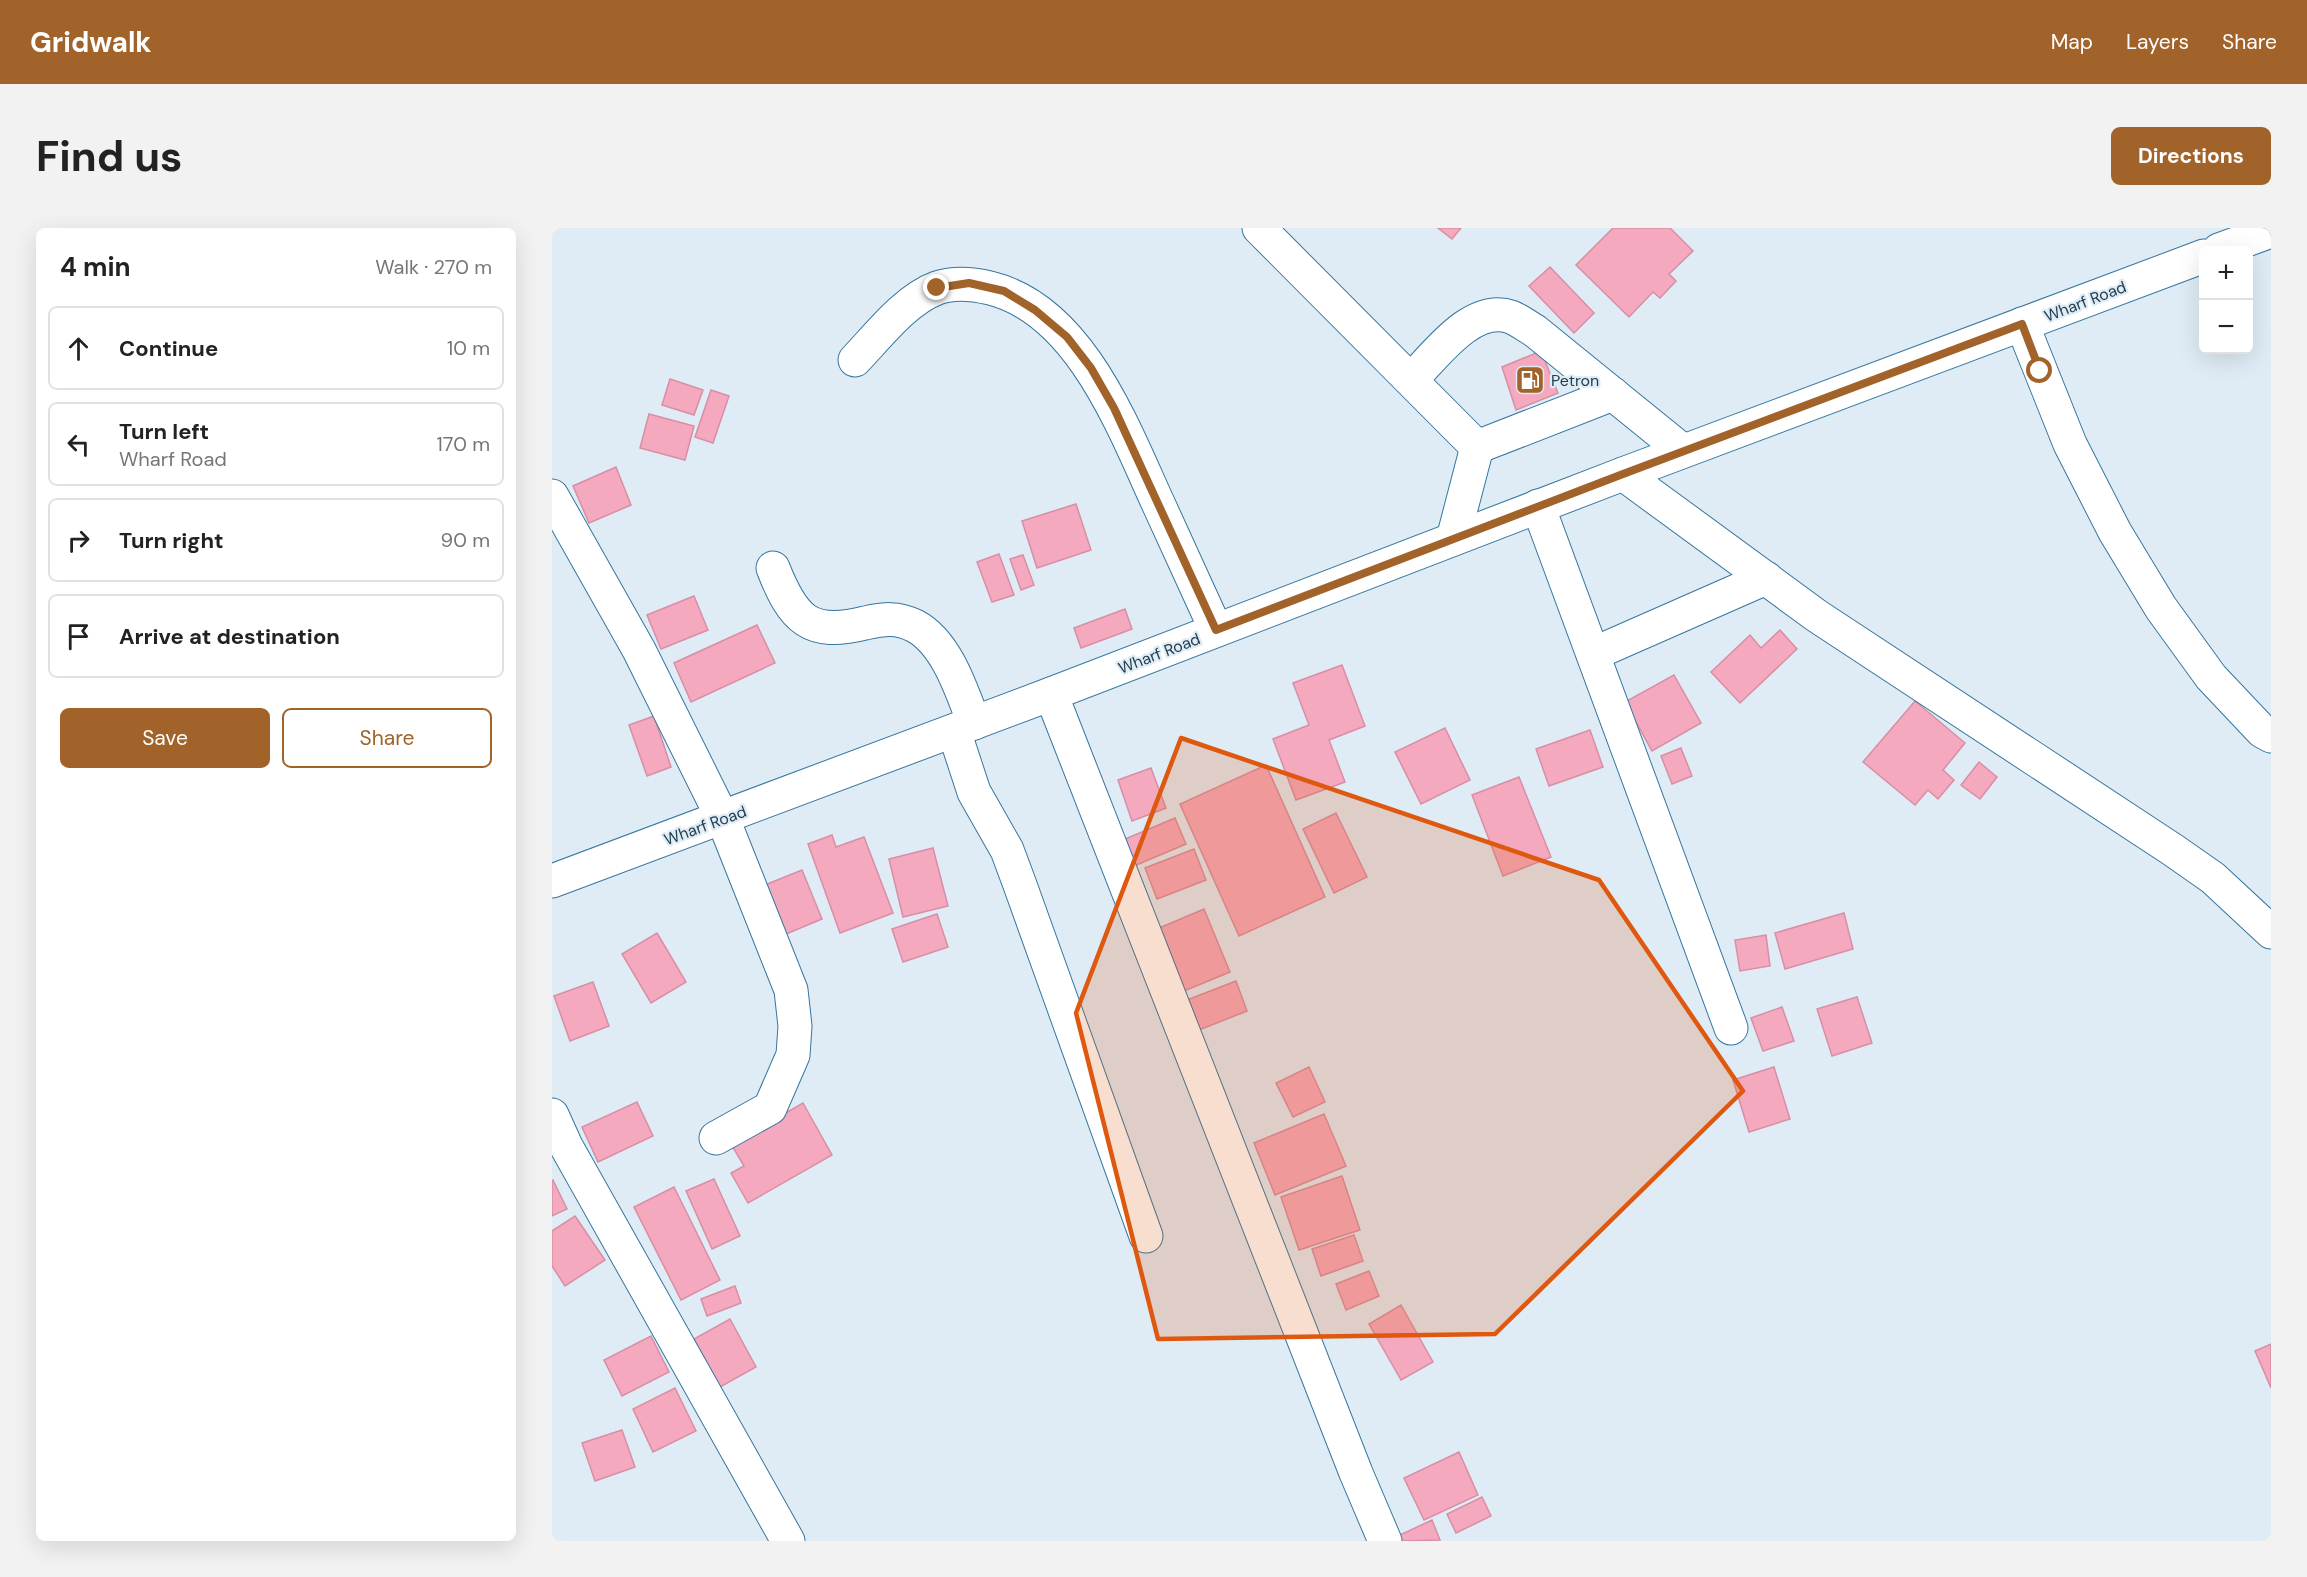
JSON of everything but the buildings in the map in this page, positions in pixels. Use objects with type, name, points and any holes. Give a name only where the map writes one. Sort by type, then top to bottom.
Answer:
[{"type":"street","points":[[1259,228],[1477,447]]},
{"type":"street","points":[[2230,246],[2271,231]]},
{"type":"street","name":"Wharf Road","points":[[552,881],[723,819],[1538,506],[2199,258]]},
{"type":"street","points":[[855,360],[904,309],[937,288],[969,283],[1004,291],[1035,310],[1067,337],[1091,368],[1114,408],[1216,630]]},
{"type":"street","points":[[1411,380],[1456,334],[1474,320],[1492,315],[1511,317],[1535,331],[1683,451]]},
{"type":"street","points":[[2022,324],[2070,444],[2121,541],[2161,608],[2211,677],[2262,731],[2271,736]]},
{"type":"street","points":[[1477,447],[1613,394]]},
{"type":"street","points":[[1453,539],[1477,447]]},
{"type":"street","points":[[1623,474],[1817,616],[2213,878],[2271,932]]},
{"type":"street","points":[[552,496],[639,650],[723,819],[791,990],[795,1026],[793,1055],[784,1081],[770,1108],[716,1138]]},
{"type":"street","points":[[1538,506],[1731,1028]]},
{"type":"street","points":[[773,568],[784,596],[797,614],[817,627],[843,629],[888,618],[915,626],[938,646],[958,681],[974,792],[1007,850],[1146,1236]]},
{"type":"street","points":[[1593,654],[1766,578]]},
{"type":"street","points":[[1051,694],[1356,1473],[1385,1541]]},
{"type":"street","points":[[552,1115],[566,1146],[788,1541]]},
{"type":"highlighted area","points":[[1181,738],[1599,880],[1743,1091],[1495,1334],[1158,1339],[1076,1013]]},
{"type":"place","name":"Petron","points":[[1530,380]]},
{"type":"route","points":[[937,288],[969,283],[1004,291],[1035,310],[1067,337],[1091,368],[1114,408],[1216,630],[2022,324],[2040,371]]}]
